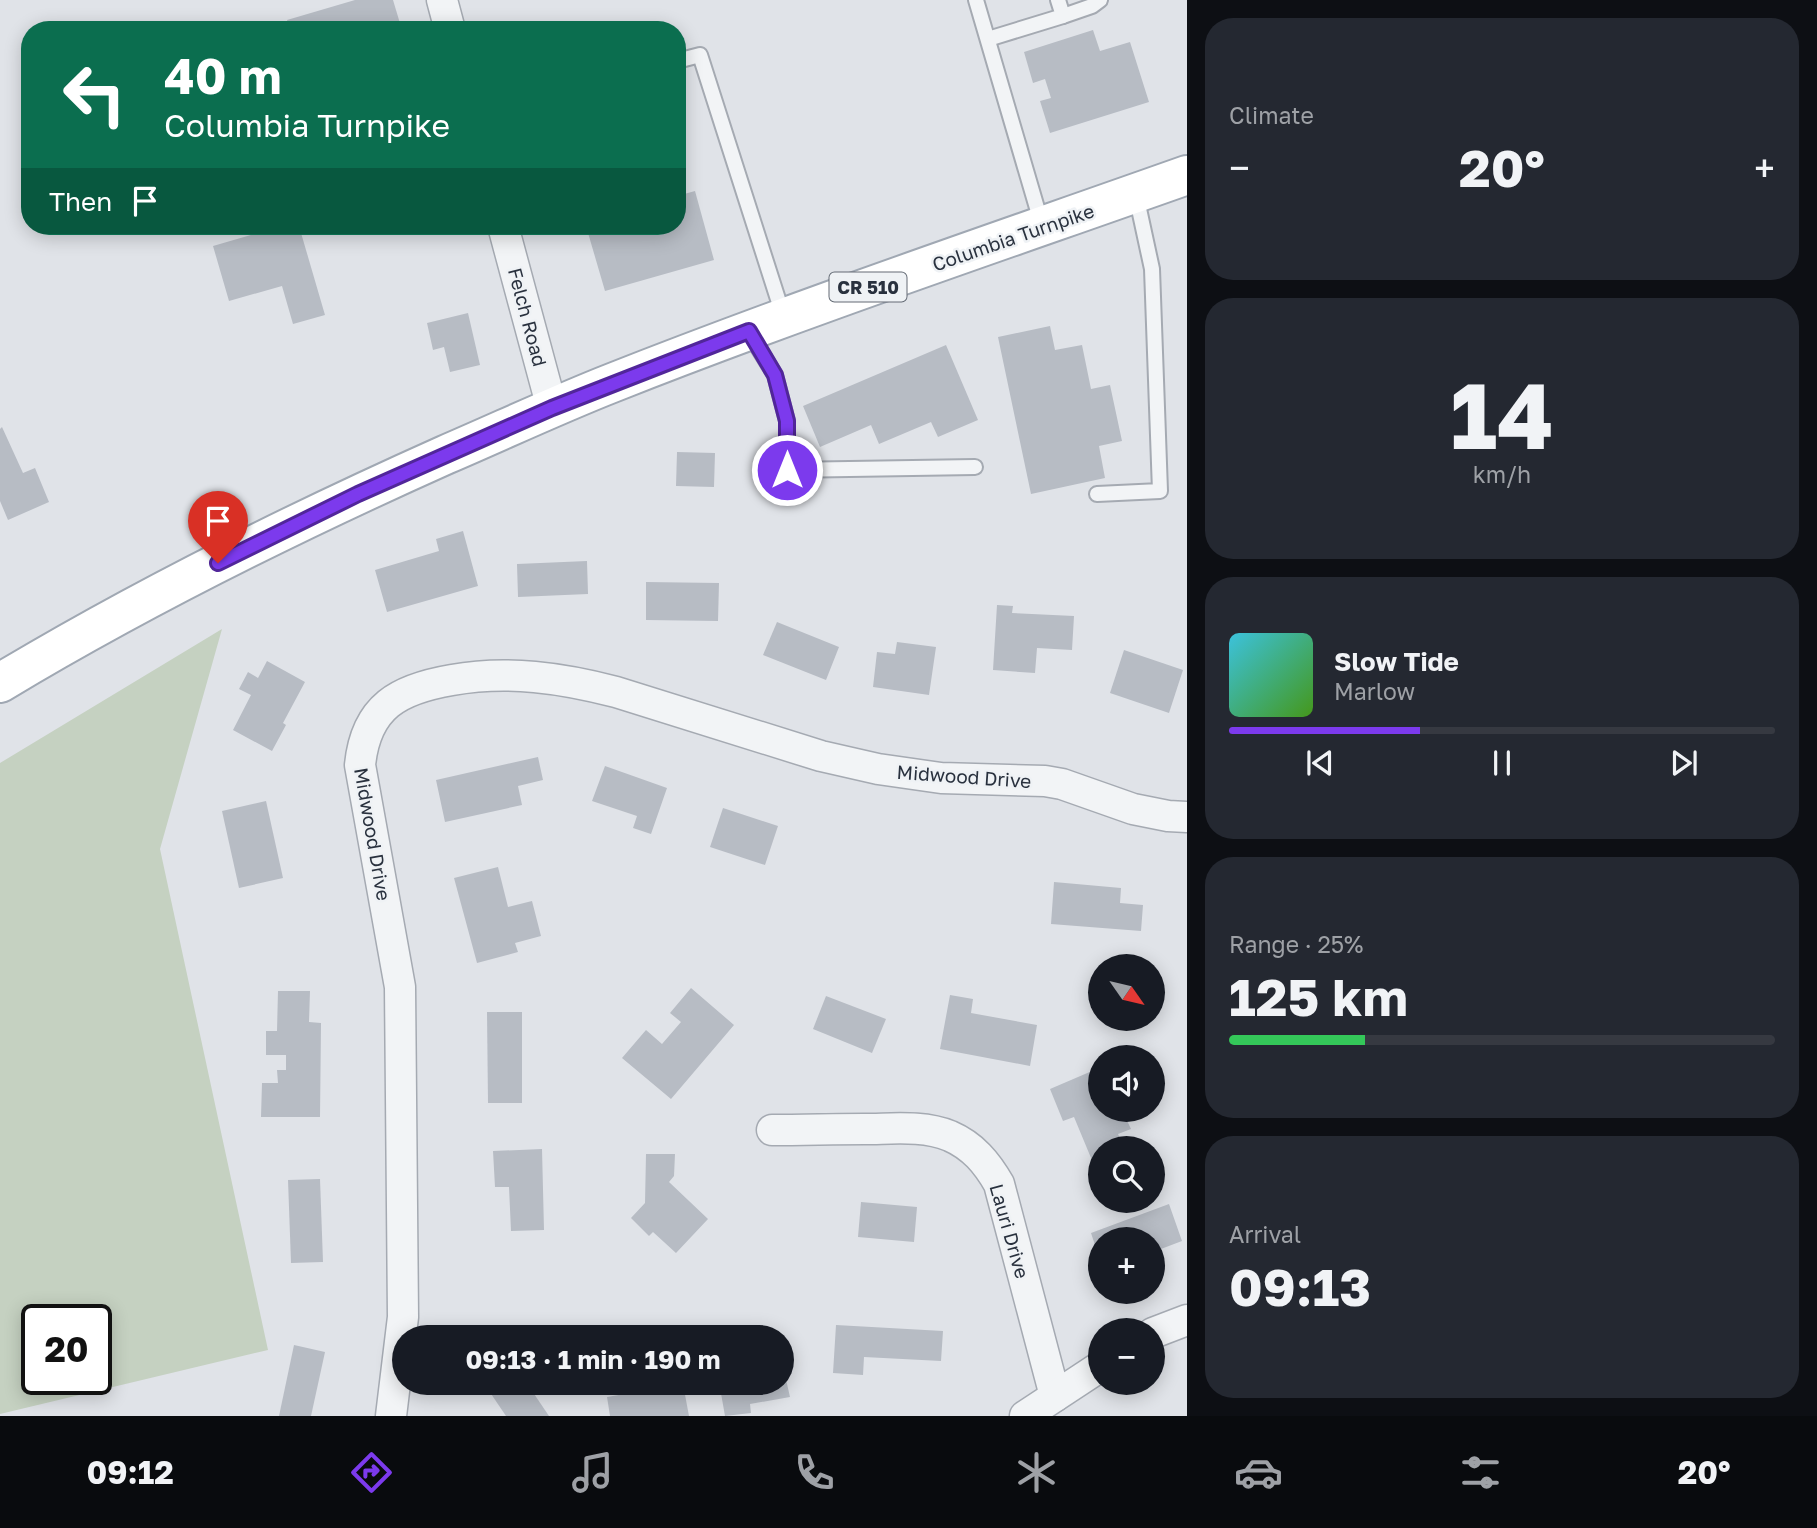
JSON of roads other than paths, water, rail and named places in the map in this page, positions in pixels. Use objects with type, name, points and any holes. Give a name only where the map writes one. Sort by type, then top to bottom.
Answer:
[{"type":"main road","name":"Columbia Turnpike","points":[[0,683],[218,563],[358,494],[552,408],[784,318],[1187,175]]},
{"type":"street","points":[[442,0],[448,21]]},
{"type":"street","name":"Felch Road","points":[[505,235],[552,408]]},
{"type":"street","name":"Midwood Drive","points":[[391,1416],[402,1317],[400,986],[360,765],[368,731],[377,716],[393,699],[407,690],[474,676],[507,674],[545,677],[616,692],[821,756],[878,769],[941,778],[1045,781],[1062,784],[1133,809],[1187,817]]},
{"type":"street","name":"Lauri Drive","points":[[772,1130],[911,1128],[950,1136],[971,1148],[987,1164],[999,1184],[1055,1396]]},
{"type":"street","points":[[1165,1328],[1187,1320]]},
{"type":"street","points":[[1025,1416],[1088,1374]]},
{"type":"lane","points":[[976,0],[1042,226]]},
{"type":"lane","points":[[1058,0],[1063,16]]},
{"type":"lane","points":[[988,39],[1092,6],[1100,0]]},
{"type":"lane","points":[[686,59],[700,55],[784,318]]},
{"type":"lane","points":[[1097,494],[1160,491],[1153,269],[1136,193]]},
{"type":"lane","points":[[749,331],[775,375],[787,421],[787,470],[975,467]]}]
